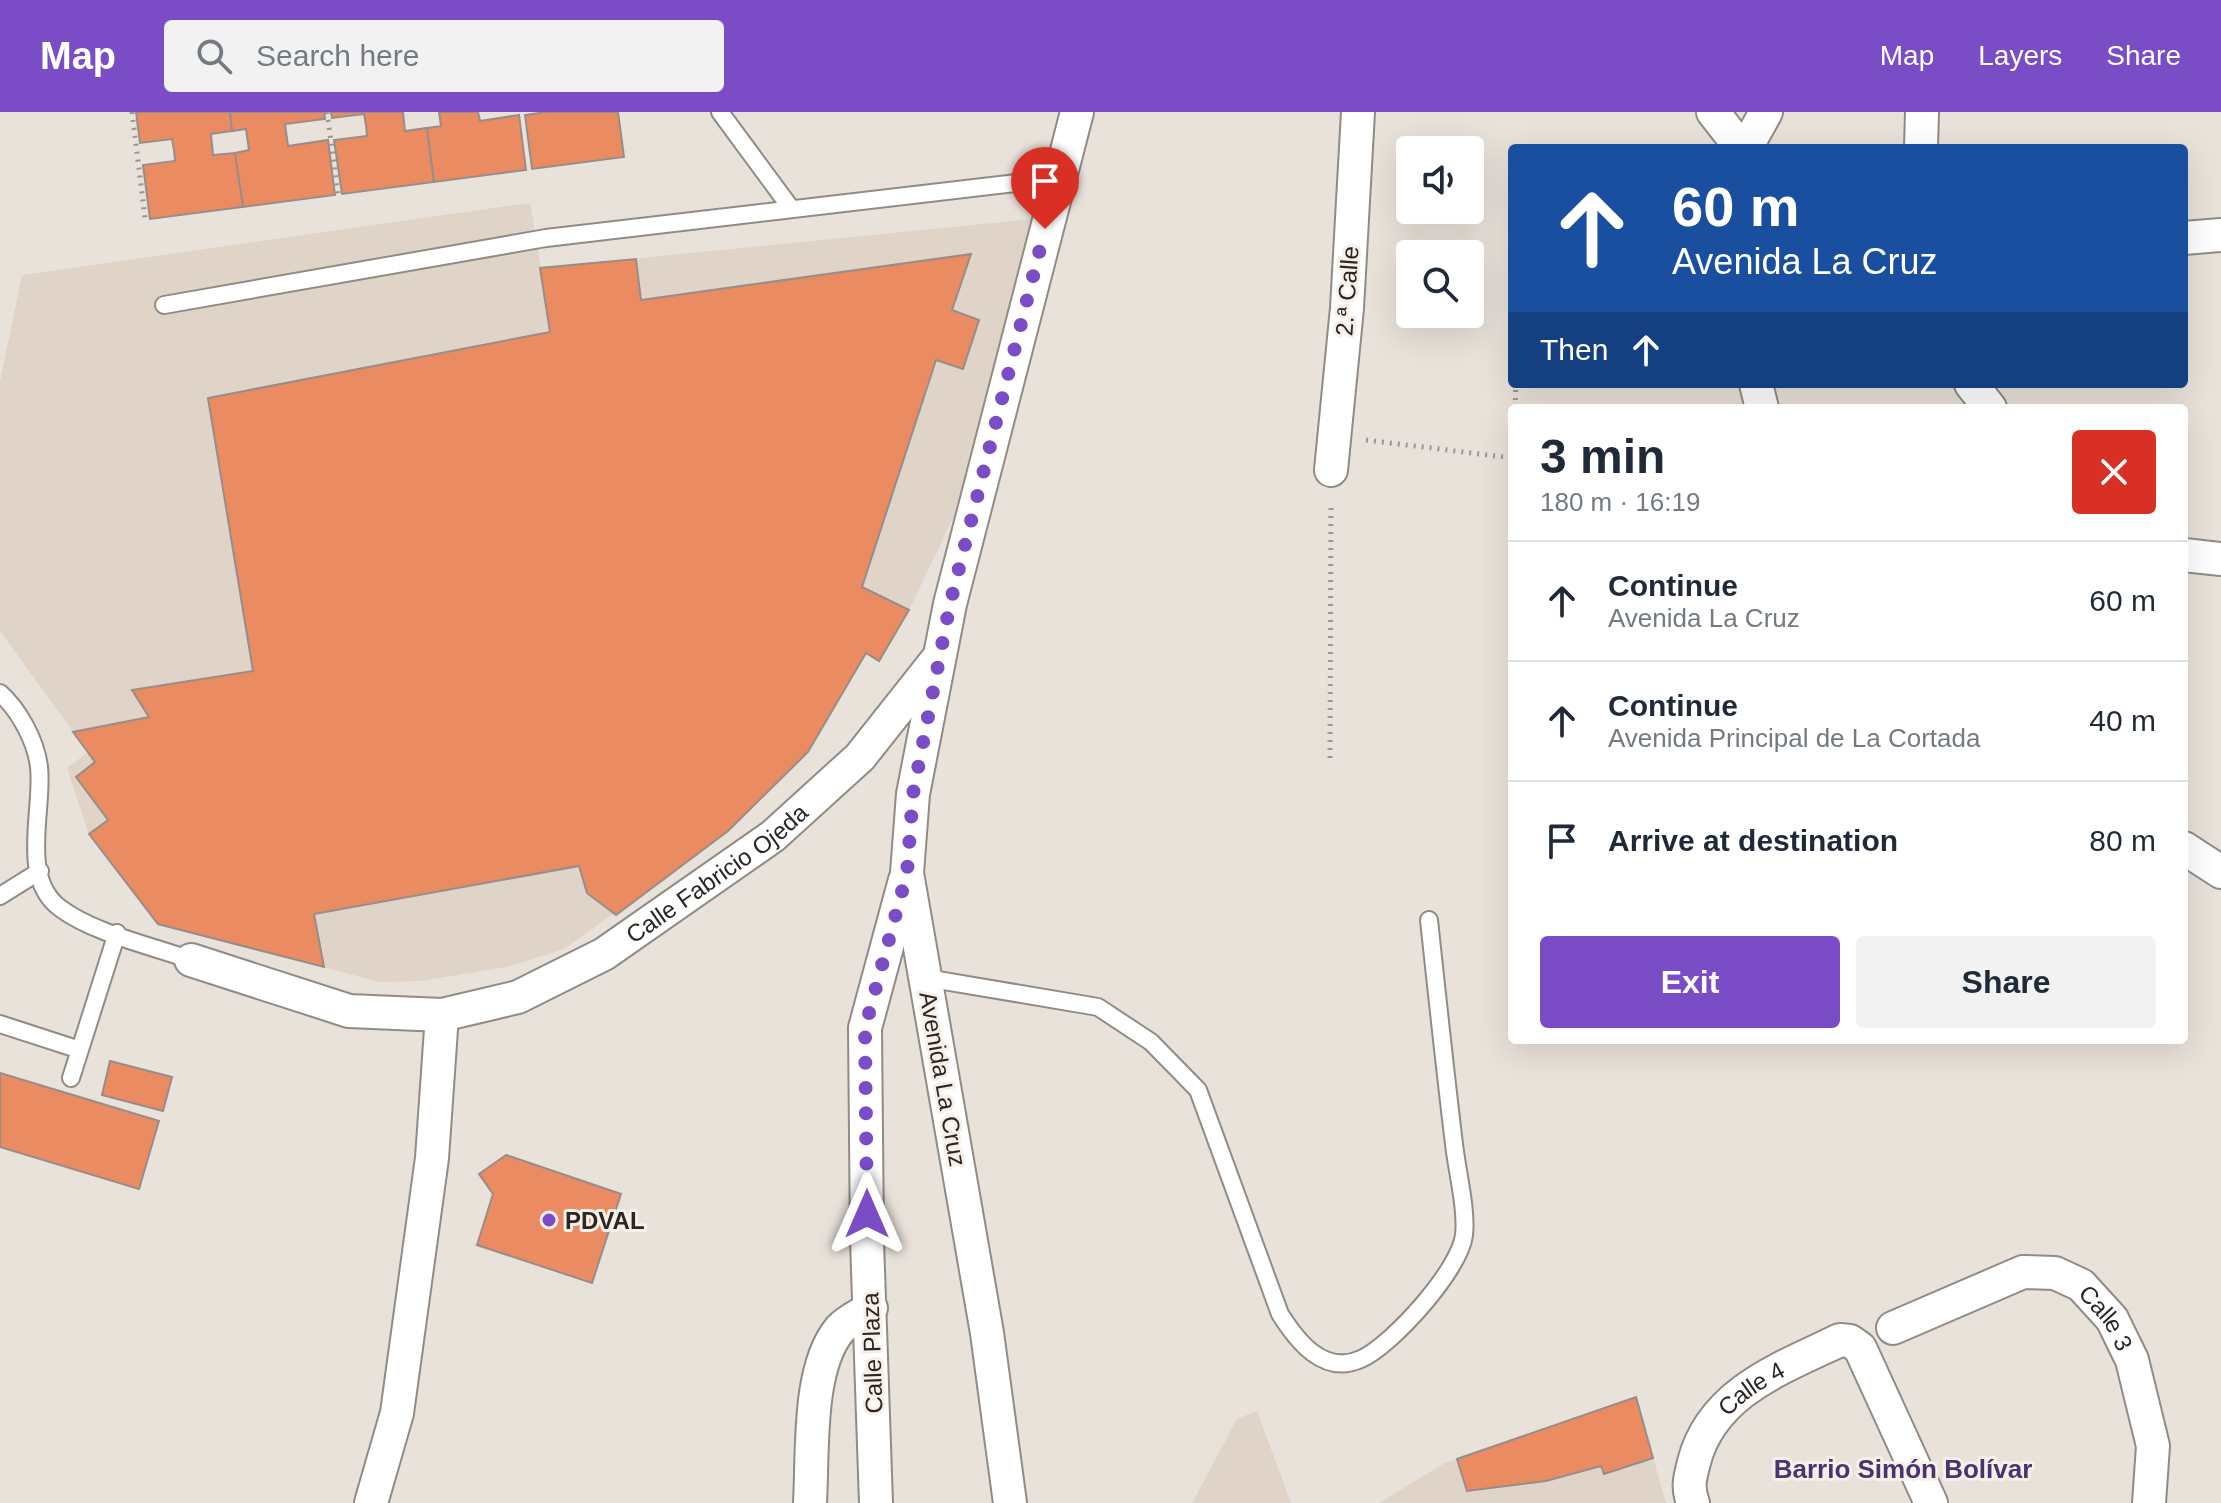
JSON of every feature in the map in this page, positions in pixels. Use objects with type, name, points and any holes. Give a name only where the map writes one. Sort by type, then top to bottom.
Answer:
[{"type":"street","name":"Avenida La Cruz","points":[[1010,1503],[987,1333],[907,873],[913,794],[940,655],[1077,112]]},
{"type":"street","name":"2.ª Calle","points":[[1331,470],[1358,112]]},
{"type":"street","points":[[1713,112],[1740,144]]},
{"type":"street","points":[[1746,144],[1766,112]]},
{"type":"street","points":[[1921,144],[1922,112]]},
{"type":"street","points":[[2188,238],[2221,235]]},
{"type":"street","points":[[1974,388],[1987,404]]},
{"type":"street","points":[[2188,555],[2221,559]]},
{"type":"street","name":"Calle Fabricio Ojeda","points":[[191,960],[349,1011],[442,1015],[518,997],[604,954],[773,836],[860,757],[940,655]]},
{"type":"street","points":[[2188,851],[2221,872]]},
{"type":"street","name":"Calle Plaza","points":[[876,1503],[867,1241],[865,1028],[907,873]]},
{"type":"street","points":[[371,1503],[397,1413],[432,1158],[442,1015]]},
{"type":"street","name":"Calle 3","points":[[1893,1328],[2023,1272],[2055,1273],[2081,1285],[2112,1319],[2132,1360],[2153,1446],[2149,1503]]},
{"type":"street","points":[[810,1503],[819,1376],[829,1347],[842,1327],[871,1308]]},
{"type":"street","name":"Calle 4","points":[[1690,1495],[1698,1444],[1724,1405],[1759,1379],[1840,1340],[1850,1341],[1860,1348],[1931,1503]]},
{"type":"street","points":[[1001,1442],[1034,1503]]},
{"type":"lane","points":[[720,112],[790,207]]},
{"type":"lane","points":[[164,305],[546,238],[790,207],[1059,178]]},
{"type":"lane","points":[[0,693],[25,725],[39,767],[35,853],[46,892],[58,907],[191,960]]},
{"type":"lane","points":[[0,896],[40,871]]},
{"type":"lane","points":[[926,978],[1098,1007],[1151,1042],[1198,1090],[1287,1326],[1314,1355],[1331,1362],[1353,1363],[1372,1354],[1436,1292],[1464,1237],[1429,920]]},
{"type":"lane","points":[[71,1078],[117,933]]},
{"type":"lane","points":[[0,1024],[80,1050]]},
{"type":"path","points":[[132,112],[145,218]]},
{"type":"path","points":[[327,112],[338,194]]},
{"type":"path","points":[[1335,436],[1508,458]]},
{"type":"path","points":[[1330,758],[1331,470]]},
{"type":"shaded area","points":[[530,203],[541,268],[1032,219],[954,516],[909,610],[879,661],[866,654],[808,752],[728,831],[564,949],[511,966],[421,981],[380,982],[158,924],[89,834],[67,768],[88,752],[0,631],[0,382],[22,275]]},
{"type":"shaded area","points":[[1636,1397],[1666,1503],[1379,1503],[1443,1464]]},
{"type":"shaded area","points":[[1257,1411],[1291,1503],[1192,1503],[1237,1419]]},
{"type":"building","points":[[136,112],[230,112],[232,131],[211,134],[213,155],[235,153],[243,207],[150,219],[143,165],[175,161],[174,150],[172,139],[140,143]]},
{"type":"building","points":[[230,112],[324,112],[325,119],[285,124],[288,146],[328,140],[335,195],[243,207],[235,153],[249,150],[246,129],[232,131]]},
{"type":"building","points":[[331,112],[403,112],[405,131],[427,128],[434,182],[342,194],[334,140],[367,136],[366,125],[364,114],[332,118]]},
{"type":"building","points":[[439,112],[478,112],[480,121],[519,115],[526,170],[434,182],[427,128],[441,126]]},
{"type":"building","points":[[618,112],[624,157],[532,169],[525,115]]},
{"type":"building","points":[[971,254],[952,310],[979,320],[963,369],[936,360],[862,587],[909,610],[879,661],[866,653],[808,752],[728,831],[616,915],[587,893],[579,866],[314,914],[324,967],[158,924],[89,834],[108,820],[76,777],[95,762],[73,732],[149,717],[132,690],[253,671],[208,398],[550,332],[540,268],[636,259],[641,300]]},
{"type":"building","points":[[110,1061],[172,1077],[163,1111],[102,1095]]},
{"type":"building","points":[[0,1073],[159,1121],[139,1189],[0,1147]]},
{"type":"building","name":"PDVAL","points":[[506,1155],[621,1194],[592,1283],[477,1245],[493,1194],[479,1174]]},
{"type":"building","points":[[1636,1397],[1653,1458],[1604,1474],[1601,1466],[1546,1481],[1467,1491],[1457,1459]]},
{"type":"place","name":"PDVAL","points":[[549,1220]]},
{"type":"district","name":"Barrio Simón Bolívar","points":[[1903,1469]]},
{"type":"route","points":[[867,1214],[865,1028],[907,873],[913,794],[950,604],[1045,229]]}]
